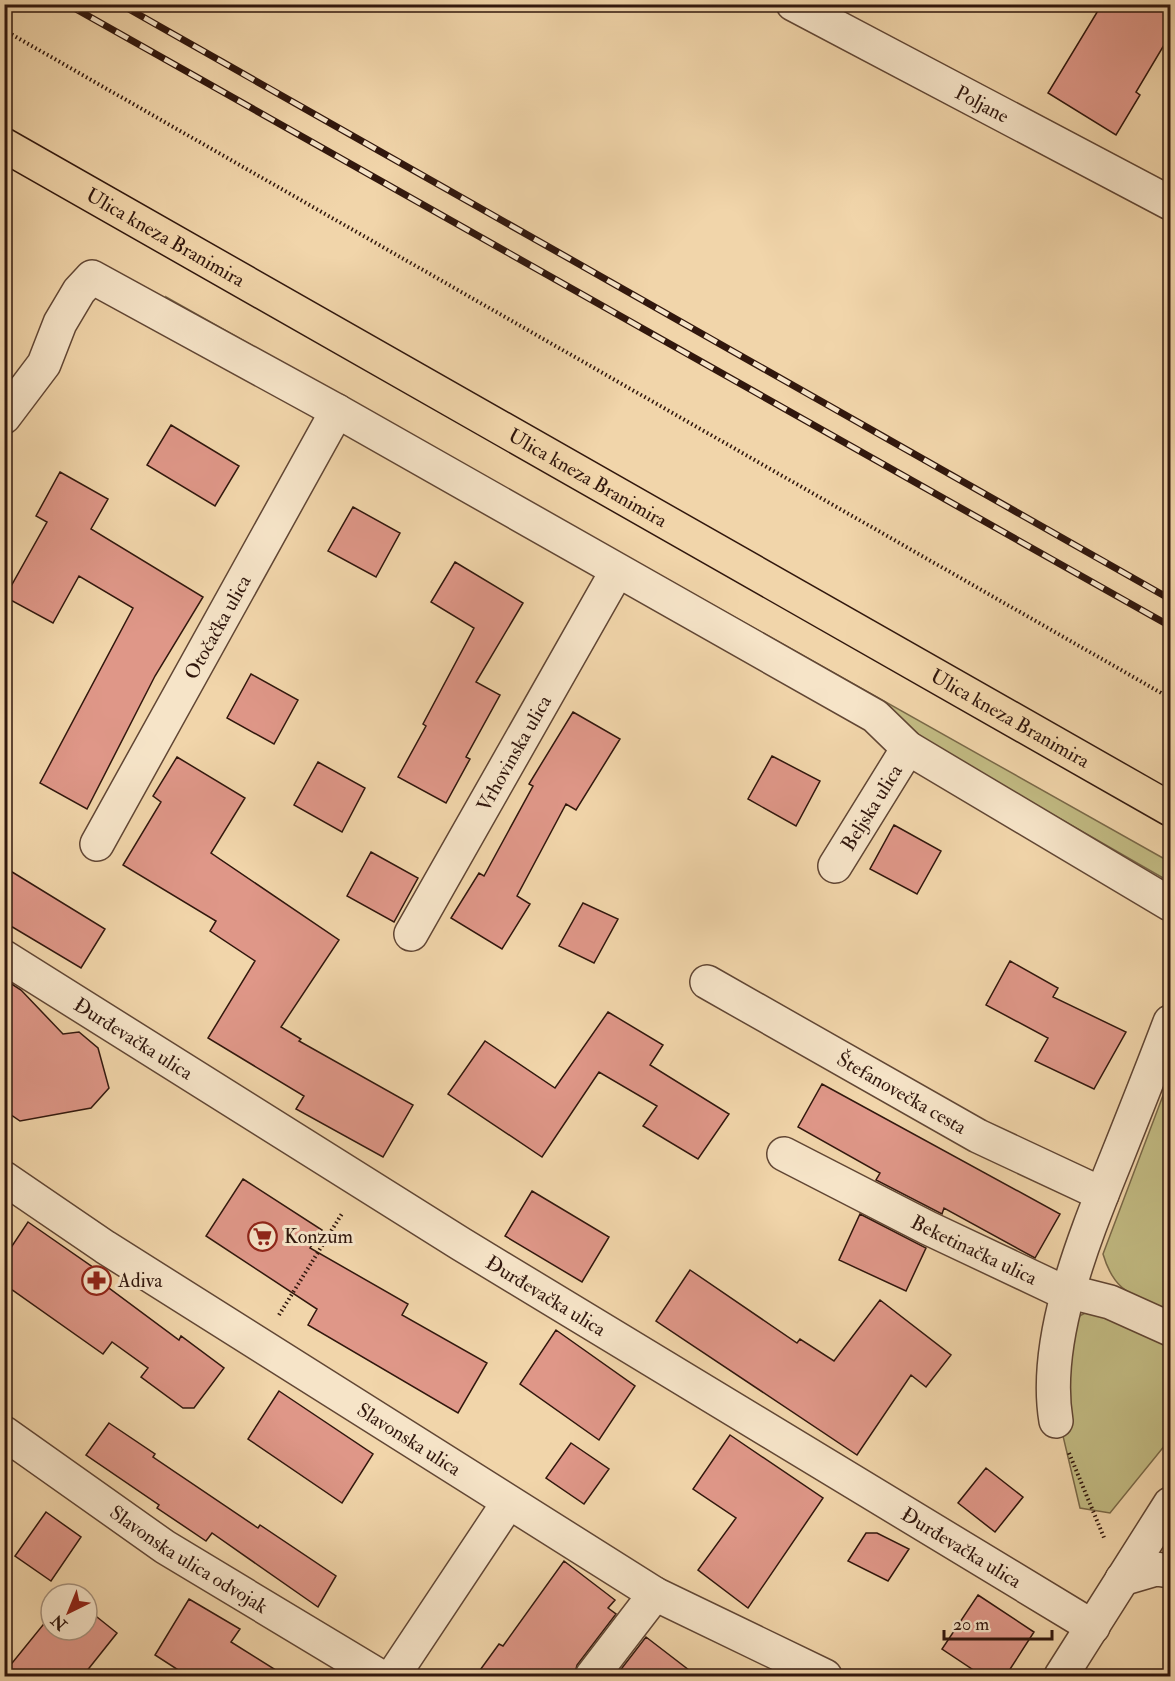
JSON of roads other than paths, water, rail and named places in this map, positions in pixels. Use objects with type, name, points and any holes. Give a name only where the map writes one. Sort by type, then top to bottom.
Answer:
[{"type":"main road","name":"Ulica kneza Branimira","points":[[4,146],[1170,809]]},
{"type":"street","name":"Poljane","points":[[794,4],[1170,203]]},
{"type":"street","points":[[4,417],[44,364],[60,323],[79,291],[92,277],[337,411],[875,716],[908,748],[1170,904]]},
{"type":"street","name":"Otočačka ulica","points":[[97,844],[337,411]]},
{"type":"street","name":"Vrhovinska ulica","points":[[411,934],[617,571]]},
{"type":"street","name":"Beljska ulica","points":[[835,866],[908,748]]},
{"type":"street","name":"Đurđevačka ulica","points":[[4,957],[362,1181],[1093,1627]]},
{"type":"street","name":"Štefanovečka cesta","points":[[707,982],[978,1136],[1102,1194]]},
{"type":"street","points":[[1056,1421],[1052,1398],[1054,1361],[1082,1248],[1170,1022]]},
{"type":"street","name":"Beketinačka ulica","points":[[784,1154],[928,1228],[1055,1288],[1110,1302],[1170,1329]]},
{"type":"street","name":"Slavonska ulica","points":[[4,1178],[105,1247],[655,1594],[825,1677]]},
{"type":"street","name":"Slavonska ulica odvojak","points":[[4,1433],[165,1547],[379,1677]]},
{"type":"street","points":[[393,1677],[508,1503]]},
{"type":"street","points":[[1061,1677],[1170,1504]]},
{"type":"street","points":[[1122,1579],[1156,1569],[1170,1571]]},
{"type":"street","points":[[592,1677],[655,1594]]},
{"type":"railway","points":[[67,4],[1170,626]]},
{"type":"railway","points":[[120,4],[1170,599]]},
{"type":"place","name":"Konzum","points":[[263,1236]]},
{"type":"place","name":"Adiva","points":[[97,1280]]}]
